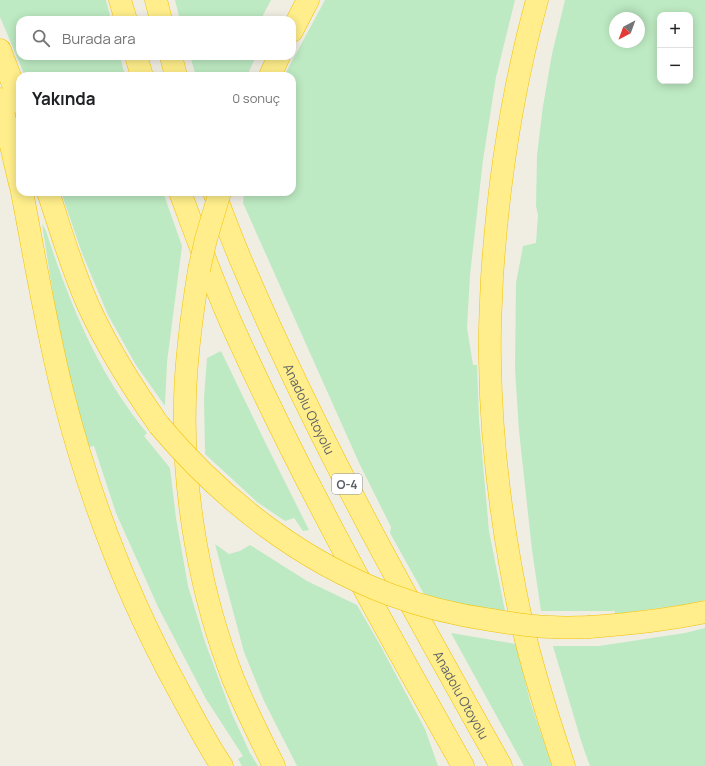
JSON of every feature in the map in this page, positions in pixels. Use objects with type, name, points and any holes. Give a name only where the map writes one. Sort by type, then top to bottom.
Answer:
[{"type":"highway","points":[[120,0],[125,16]]},
{"type":"highway","points":[[156,0],[160,16]]},
{"type":"highway","points":[[296,23],[308,0]]},
{"type":"highway","points":[[537,0],[508,130],[500,183],[494,248],[490,359],[497,472],[504,525],[522,620],[533,666],[564,766]]},
{"type":"highway","points":[[0,50],[16,92]]},
{"type":"highway","points":[[137,60],[141,72]]},
{"type":"highway","points":[[172,60],[175,72]]},
{"type":"highway","points":[[272,72],[277,60]]},
{"type":"highway","points":[[0,99],[16,167]]},
{"type":"highway","points":[[23,196],[46,319],[63,394],[80,455],[100,515],[123,576],[162,660],[222,766]]},
{"type":"highway","points":[[49,196],[75,272],[89,307],[110,350],[159,425],[180,450],[241,508],[309,556],[391,595],[463,616],[507,623],[550,627],[590,627],[631,624],[676,618],[705,612]]},
{"type":"highway","name":"O-4","points":[[181,196],[216,289],[236,336],[288,442],[378,614],[463,766]]},
{"type":"highway","name":"Anadolu Otoyolu","points":[[216,196],[244,270],[308,409],[400,585],[502,766]]},
{"type":"highway","points":[[219,196],[206,239],[190,322],[185,400],[185,444],[196,545],[205,588],[218,636],[254,726],[274,766]]},
{"type":"green space","points":[[0,0],[106,0],[110,16],[16,16],[16,55],[0,17]]},
{"type":"green space","points":[[175,0],[271,0],[263,16],[179,16]]},
{"type":"green space","points":[[325,0],[515,0],[496,77],[483,160],[470,275],[467,328],[473,365],[477,365],[479,420],[489,531],[505,611],[444,601],[424,594],[390,533],[391,527],[360,465],[243,203],[244,196],[296,196],[296,72],[286,72],[293,60],[296,60],[296,54]]},
{"type":"green space","points":[[565,0],[705,0],[705,600],[689,604],[615,614],[615,611],[541,611],[532,550],[519,431],[515,369],[516,283],[523,246],[536,243],[538,215],[536,206],[537,155],[543,106],[552,54]]},
{"type":"green space","points":[[18,60],[121,60],[124,72],[23,72]]},
{"type":"green space","points":[[191,60],[254,60],[249,72],[195,72]]},
{"type":"green space","points":[[62,196],[164,196],[182,246],[167,362],[165,406],[136,365],[108,315],[82,253]]},
{"type":"green space","points":[[42,224],[46,231],[75,311],[100,362],[114,387],[147,433],[144,436],[170,468],[176,518],[188,586],[205,642],[232,714],[250,753],[258,766],[242,766],[238,759],[243,756],[206,699],[158,607],[116,513],[94,446],[89,447],[72,390],[57,320]]},
{"type":"green space","points":[[221,351],[309,530],[303,531],[294,518],[285,521],[257,502],[205,454],[204,398],[207,358]]},
{"type":"green space","points":[[215,544],[229,554],[240,551],[250,545],[307,581],[357,605],[425,729],[438,766],[297,766],[264,701],[244,652]]},
{"type":"green space","points":[[705,628],[705,766],[590,766],[553,646],[599,646],[685,633]]},
{"type":"green space","points":[[451,633],[516,644],[530,701],[552,766],[524,766]]}]
